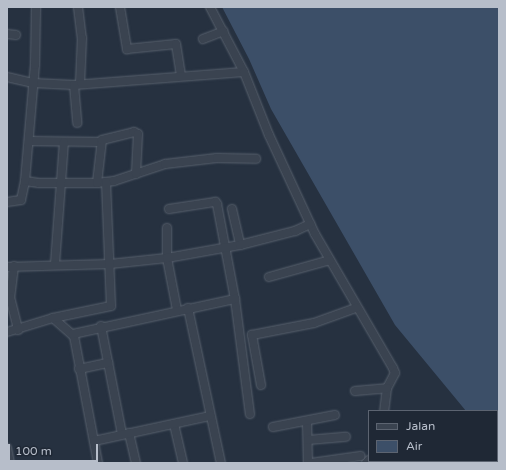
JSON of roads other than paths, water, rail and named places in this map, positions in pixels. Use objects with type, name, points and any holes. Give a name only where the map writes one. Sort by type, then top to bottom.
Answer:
[{"type":"street","points":[[7,202],[21,200],[25,181],[33,83],[36,65],[36,7]]},
{"type":"street","points":[[77,123],[77,84],[82,38],[78,7]]},
{"type":"street","points":[[210,7],[224,31],[244,72],[269,135],[310,224],[356,308],[394,368],[394,376],[387,388],[384,410]]},
{"type":"street","points":[[122,8],[127,49],[176,44],[181,76]]},
{"type":"street","points":[[203,39],[224,31]]},
{"type":"street","points":[[7,34],[16,35]]},
{"type":"street","points":[[7,77],[33,83],[77,84],[244,72]]},
{"type":"street","points":[[29,141],[101,142],[103,139],[137,132],[136,174]]},
{"type":"street","points":[[55,264],[64,142]]},
{"type":"street","points":[[7,332],[18,330],[53,318],[111,306],[110,264],[102,183],[101,142]]},
{"type":"street","points":[[25,181],[60,184],[102,183],[136,174],[165,164],[217,158],[256,159]]},
{"type":"street","points":[[169,209],[216,203],[235,298],[250,414]]},
{"type":"street","points":[[232,209],[240,245]]},
{"type":"street","points":[[18,330],[10,297],[11,267],[55,264],[110,264],[168,258],[240,245],[288,233],[310,224]]},
{"type":"street","points":[[167,228],[168,258],[177,310]]},
{"type":"street","points":[[268,277],[330,260]]},
{"type":"street","points":[[73,334],[101,326],[235,298]]},
{"type":"street","points":[[188,308],[221,463]]},
{"type":"street","points":[[261,385],[252,335],[314,323],[356,308]]},
{"type":"street","points":[[53,318],[73,334],[98,463]]},
{"type":"street","points":[[101,326],[108,362],[126,433],[136,463]]},
{"type":"street","points":[[79,369],[108,362]]},
{"type":"street","points":[[355,391],[387,388]]},
{"type":"street","points":[[273,427],[307,422],[309,419],[335,414]]},
{"type":"street","points":[[94,441],[210,416]]},
{"type":"street","points":[[307,422],[308,463]]},
{"type":"street","points":[[174,424],[183,463]]},
{"type":"street","points":[[308,440],[346,437]]},
{"type":"street","points":[[7,448],[10,463]]},
{"type":"street","points":[[311,463],[361,456]]},
{"type":"water","points":[[222,7],[499,7],[499,463],[496,462],[498,462],[498,410],[465,410],[395,325],[271,109],[249,59]]}]
